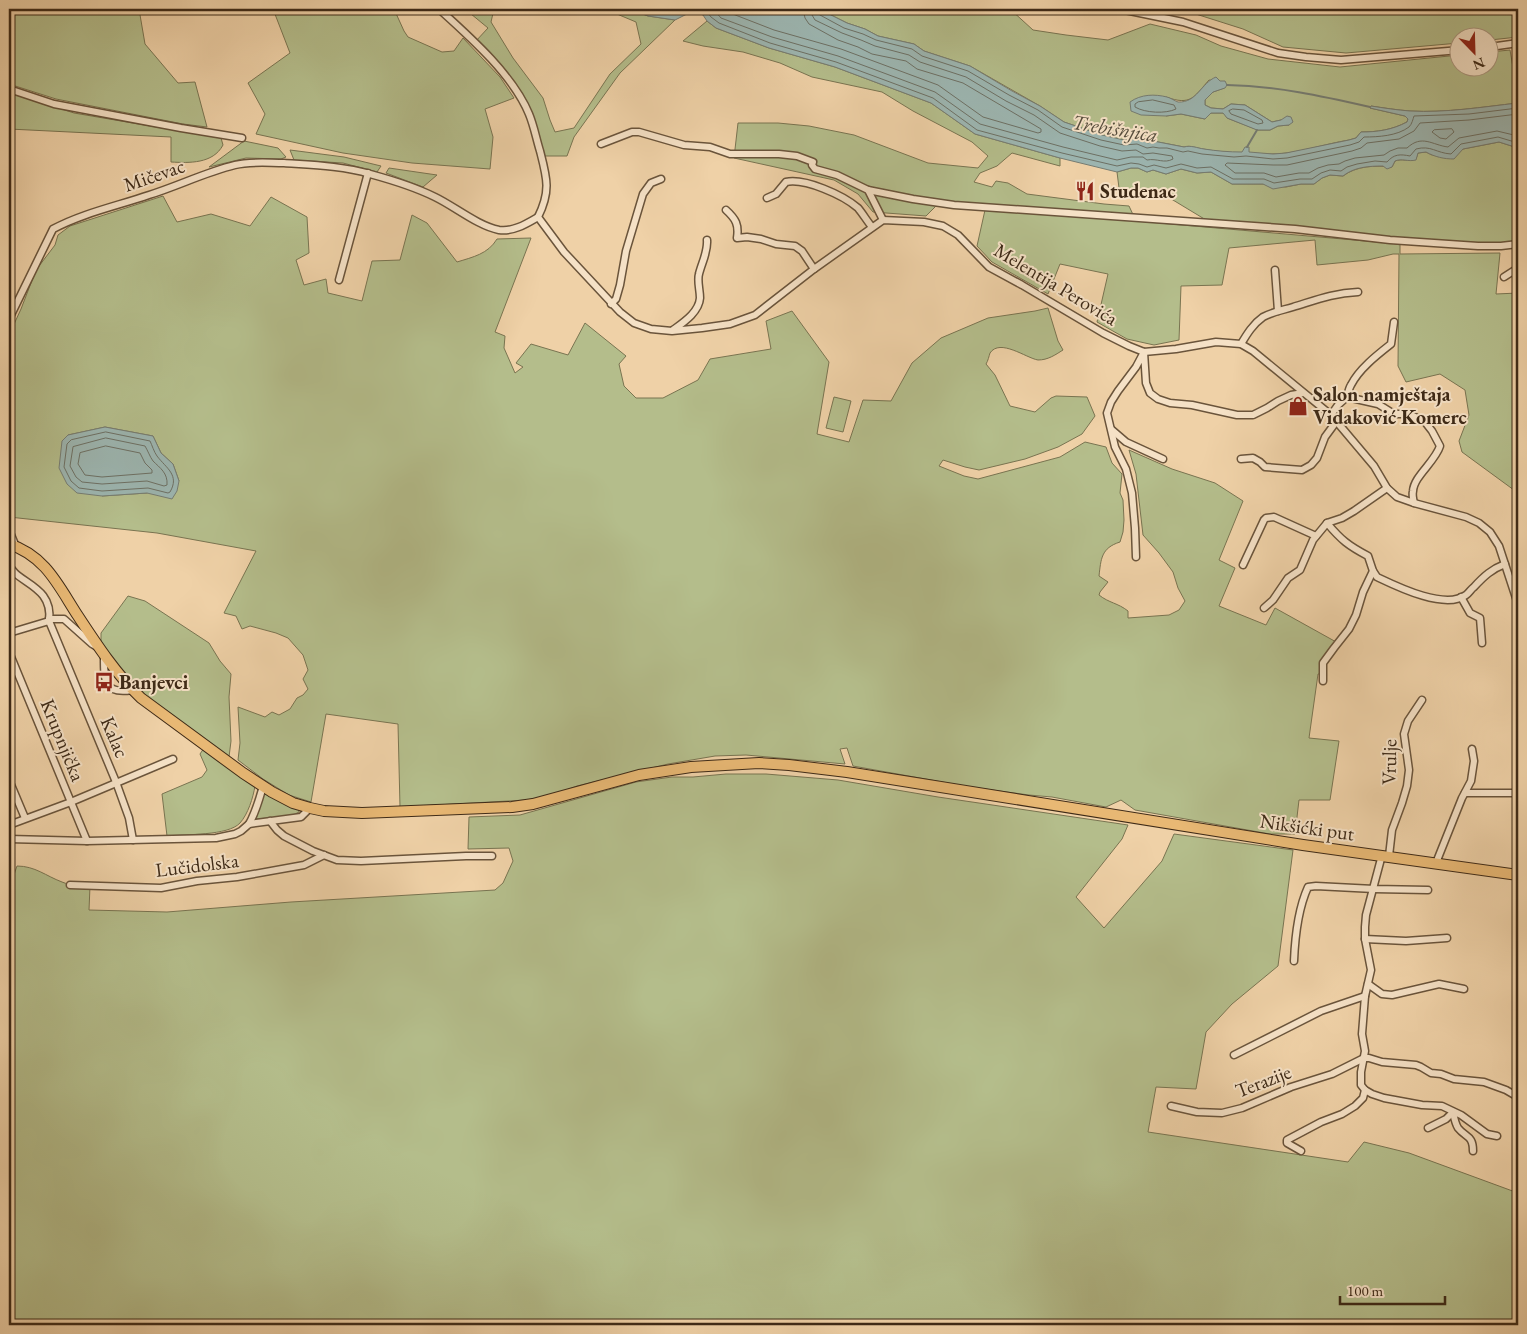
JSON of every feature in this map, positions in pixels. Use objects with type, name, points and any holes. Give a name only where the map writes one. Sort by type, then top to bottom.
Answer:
[{"type":"main road","name":"Nikšićki put","points":[[12,545],[34,557],[51,572],[102,652],[132,690],[154,709],[262,786],[293,803],[310,808],[324,811],[362,813],[512,807],[533,804],[655,772],[711,765],[789,764],[1303,844],[1518,875]]},
{"type":"street","points":[[440,9],[475,42],[504,75],[528,113],[541,156],[546,183],[547,194],[538,217],[564,252],[611,304],[634,323],[651,329],[672,331],[730,324],[755,315],[814,269],[883,220],[868,190]]},
{"type":"street","points":[[1120,9],[1182,22],[1278,52],[1306,57],[1350,60],[1450,51]]},
{"type":"street","points":[[1500,46],[1518,43]]},
{"type":"street","points":[[9,89],[54,104],[172,127],[242,138]]},
{"type":"street","points":[[601,144],[632,132],[639,132],[684,146],[710,147],[730,154],[797,156],[813,162],[812,165],[815,169],[837,175],[868,190],[913,199],[954,204],[1295,229],[1400,241],[1501,246],[1518,244]]},
{"type":"street","name":"Mičevac","points":[[9,319],[52,229],[67,221],[170,189],[212,172],[249,162],[314,165],[368,173],[419,190],[486,226],[500,230],[510,230],[525,225],[538,217]]},
{"type":"street","points":[[339,280],[368,173]]},
{"type":"street","points":[[611,304],[616,299],[626,251],[643,194],[651,183],[661,179]]},
{"type":"street","points":[[767,198],[776,194],[786,182],[794,180],[826,190],[845,200],[862,213],[872,227]]},
{"type":"street","points":[[726,210],[732,215],[738,228],[737,238],[747,237],[776,244],[795,246],[802,251],[814,269]]},
{"type":"street","name":"Melentija Perovića","points":[[883,220],[924,222],[943,226],[958,235],[989,267],[1103,333],[1144,352],[1216,342],[1241,344]]},
{"type":"street","points":[[672,331],[688,319],[698,308],[700,299],[698,276],[707,249],[707,240]]},
{"type":"street","points":[[1504,277],[1518,268]]},
{"type":"street","points":[[1275,270],[1278,311]]},
{"type":"street","points":[[1358,292],[1341,293],[1263,317],[1252,327],[1241,344],[1253,351],[1330,415],[1374,466],[1387,488],[1397,497],[1466,518],[1479,523],[1490,532],[1499,546],[1518,604]]},
{"type":"street","points":[[1330,415],[1347,397],[1351,385],[1362,372],[1391,344],[1394,322]]},
{"type":"street","points":[[1144,352],[1146,383],[1150,393],[1158,399],[1170,403],[1192,405],[1237,415],[1253,415],[1291,395],[1303,393]]},
{"type":"street","points":[[1136,557],[1132,493],[1126,470],[1115,447],[1107,413],[1118,390],[1136,367],[1144,352]]},
{"type":"street","points":[[1347,397],[1378,404],[1394,414],[1413,416],[1425,422],[1432,431],[1440,446],[1438,452],[1412,489],[1414,503]]},
{"type":"street","points":[[1241,459],[1253,458],[1265,467],[1302,470],[1311,465],[1317,458],[1325,437],[1336,422]]},
{"type":"street","points":[[1111,429],[1126,442],[1163,459]]},
{"type":"street","points":[[1264,608],[1273,600],[1288,578],[1300,570],[1316,536],[1327,523],[1354,511],[1387,488]]},
{"type":"street","points":[[1243,566],[1266,518],[1274,517],[1316,536]]},
{"type":"street","points":[[1327,523],[1344,542],[1368,556],[1377,577],[1424,597],[1436,600],[1456,599],[1466,595],[1486,574],[1505,564]]},
{"type":"street","points":[[9,530],[12,545],[9,561]]},
{"type":"street","name":"Kalac","points":[[9,561],[9,566],[15,573],[37,587],[48,607],[49,620],[116,782],[129,818],[133,840]]},
{"type":"street","points":[[1323,681],[1323,664],[1349,629],[1373,571]]},
{"type":"street","points":[[1461,597],[1470,613],[1480,618],[1482,643]]},
{"type":"street","points":[[9,634],[49,620],[64,619],[102,652],[108,686],[118,691],[132,690]]},
{"type":"street","name":"Krupnjička","points":[[9,652],[87,841]]},
{"type":"street","name":"Vrulje","points":[[1385,855],[1407,786],[1409,770],[1404,734],[1408,721],[1422,700]]},
{"type":"street","points":[[1436,863],[1471,781],[1474,761],[1472,749]]},
{"type":"street","points":[[9,825],[71,802],[172,759]]},
{"type":"street","points":[[9,780],[25,818]]},
{"type":"street","points":[[9,839],[87,841],[216,838],[235,834],[249,824],[258,805],[262,786]]},
{"type":"street","points":[[1465,793],[1518,793]]},
{"type":"street","points":[[249,824],[301,817],[310,808]]},
{"type":"street","points":[[270,821],[284,836],[338,860],[361,861],[492,856]]},
{"type":"street","name":"Lučidolska","points":[[70,885],[161,888],[304,865],[324,855]]},
{"type":"street","points":[[1385,855],[1366,916],[1365,939],[1371,970],[1365,996],[1362,1034],[1365,1051],[1361,1072],[1361,1085],[1372,1094],[1384,1098],[1422,1105],[1442,1106],[1461,1115],[1487,1134],[1497,1136]]},
{"type":"street","points":[[1294,961],[1297,928],[1304,896],[1308,887],[1428,890]]},
{"type":"street","points":[[1365,939],[1406,941],[1447,938]]},
{"type":"street","points":[[1368,984],[1382,994],[1387,995],[1439,984],[1464,989]]},
{"type":"street","name":"Terazije","points":[[1234,1055],[1320,1012],[1365,996]]},
{"type":"street","points":[[1364,1058],[1421,1066],[1431,1073],[1441,1074],[1454,1079],[1484,1082],[1506,1090],[1518,1097]]},
{"type":"street","name":"Terazije","points":[[1170,1106],[1197,1112],[1222,1113],[1242,1108],[1291,1087],[1332,1074],[1364,1058]]},
{"type":"street","points":[[1301,1151],[1287,1143],[1287,1140],[1356,1106],[1363,1098],[1365,1090]]},
{"type":"street","points":[[1428,1128],[1446,1119],[1453,1112]]},
{"type":"street","points":[[1453,1112],[1458,1128],[1473,1143],[1472,1151]]},
{"type":"green space","points":[[9,9],[139,9],[145,44],[178,83],[195,82],[207,127],[56,99],[9,84]]},
{"type":"green space","points":[[273,9],[394,9],[408,37],[442,52],[454,51],[463,38],[500,77],[514,98],[485,109],[493,137],[490,169],[412,163],[343,153],[256,134],[265,114],[248,83],[290,53]]},
{"type":"green space","points":[[465,9],[494,9],[491,22],[513,58],[543,98],[555,132],[574,128],[610,74],[641,44],[636,22],[605,9],[630,9],[648,16],[675,20],[620,73],[574,137],[567,156],[541,156],[519,96],[475,42],[488,28]]},
{"type":"green space","points":[[813,9],[1010,9],[1033,30],[1108,40],[1150,24],[1196,35],[1221,46],[1268,59],[1340,67],[1450,56],[1450,78],[1500,78],[1500,51],[1510,50],[1518,91],[1518,103],[1437,111],[1395,110],[1371,106],[1370,108],[1405,116],[1408,119],[1407,122],[1384,130],[1361,132],[1356,138],[1349,140],[1281,154],[1228,152],[1153,141],[1148,143],[1138,138],[1124,140],[1102,135],[1064,122],[970,66],[924,51],[914,44],[878,36],[823,11]],"holes":[[[1209,80],[1220,82],[1224,88],[1213,92],[1205,100],[1205,105],[1211,108],[1223,109],[1231,104],[1245,105],[1272,122],[1281,120],[1289,125],[1278,126],[1270,130],[1258,130],[1227,118],[1224,113],[1211,113],[1205,119],[1181,114],[1166,116],[1166,97],[1174,100],[1187,100],[1195,95]]]},
{"type":"green space","points":[[1180,9],[1518,9],[1518,37],[1500,39],[1500,28],[1450,28],[1450,44],[1346,53],[1283,47],[1243,29]]},
{"type":"green space","points":[[707,21],[716,28],[769,48],[835,67],[931,103],[975,134],[1060,158],[1060,166],[1012,153],[997,166],[980,173],[974,182],[992,187],[996,181],[1008,183],[1027,194],[1129,206],[1136,221],[1400,244],[1400,254],[1500,253],[1496,294],[1518,293],[1518,493],[1462,452],[1459,441],[1469,415],[1465,390],[1440,374],[1406,382],[1398,366],[1399,254],[1368,260],[1317,265],[1315,240],[1229,248],[1222,285],[1181,286],[1179,340],[1154,345],[1127,339],[1097,322],[1108,274],[1060,264],[1048,294],[992,262],[977,246],[985,210],[937,205],[926,216],[873,212],[858,194],[834,180],[734,158],[738,123],[778,123],[809,126],[854,135],[928,163],[978,168],[988,156],[972,142],[913,111],[882,92],[812,77],[780,63],[743,52],[683,41]]},
{"type":"green space","points":[[9,92],[74,113],[221,138],[223,145],[219,151],[207,159],[193,162],[171,162],[171,137],[9,129]]},
{"type":"green space","points":[[244,141],[278,148],[286,157],[281,159],[246,158],[209,167]]},
{"type":"green space","points":[[1499,142],[1518,148],[1518,244],[1501,246],[1211,223],[1168,197],[1119,188],[1117,172],[1138,168],[1147,172],[1153,170],[1166,174],[1181,169],[1197,173],[1211,172],[1232,184],[1264,184],[1286,187],[1314,184],[1330,175],[1343,176],[1354,170],[1366,167],[1392,167],[1395,161],[1416,159],[1418,153],[1426,152],[1432,155]]},
{"type":"green space","points":[[290,150],[344,157],[381,166],[377,172],[343,163],[294,160]]},
{"type":"green space","points":[[389,168],[437,175],[423,187],[386,173]]},
{"type":"green space","points":[[163,196],[177,222],[211,214],[250,226],[271,197],[307,217],[309,253],[296,260],[304,285],[326,279],[328,293],[362,301],[372,261],[400,260],[412,215],[427,223],[457,262],[485,252],[497,239],[531,238],[495,332],[505,336],[504,348],[515,373],[523,367],[516,363],[531,344],[568,355],[585,323],[626,356],[619,364],[624,386],[636,398],[663,398],[698,380],[710,359],[771,349],[766,321],[792,311],[829,362],[817,434],[849,442],[863,400],[891,401],[912,363],[941,338],[988,318],[1048,308],[1058,341],[1063,350],[1048,358],[1038,360],[1000,347],[990,353],[986,364],[995,375],[1010,406],[1035,412],[1056,396],[1087,397],[1095,416],[1082,434],[1058,447],[1025,459],[979,470],[943,460],[939,466],[964,476],[978,479],[1060,457],[1085,442],[1106,447],[1112,463],[1122,474],[1120,493],[1123,500],[1124,520],[1120,542],[1109,547],[1103,555],[1099,576],[1108,582],[1099,595],[1128,611],[1128,618],[1169,615],[1179,610],[1185,601],[1173,572],[1143,535],[1136,474],[1129,450],[1172,469],[1215,483],[1243,501],[1219,560],[1235,568],[1219,606],[1266,625],[1275,608],[1338,643],[1323,663],[1323,674],[1318,674],[1309,738],[1339,741],[1330,800],[1299,800],[1295,834],[1270,834],[1135,810],[1121,800],[1106,807],[1052,797],[970,787],[853,766],[847,748],[840,749],[845,764],[746,755],[715,756],[668,764],[577,786],[550,796],[526,800],[400,807],[398,724],[326,714],[311,802],[289,795],[263,779],[238,760],[240,743],[238,707],[265,717],[272,712],[279,715],[290,709],[297,698],[308,689],[303,679],[308,670],[303,655],[288,638],[250,626],[242,629],[236,616],[224,613],[256,551],[157,533],[9,517],[9,335],[36,270],[55,245],[58,235],[70,226]],"holes":[[[105,427],[153,436],[161,453],[173,464],[179,481],[147,493],[102,496],[68,435]]]},
{"type":"green space","points":[[834,397],[851,401],[843,432],[826,428]]},
{"type":"green space","points":[[128,596],[145,601],[209,643],[231,674],[229,697],[231,741],[229,757],[144,697],[110,657],[101,641],[101,633]]},
{"type":"green space","points":[[204,748],[255,786],[248,811],[240,823],[226,830],[206,834],[167,836],[162,794],[202,777],[207,770],[200,754]]},
{"type":"green space","points":[[766,774],[838,780],[1128,825],[1122,839],[1076,897],[1104,928],[1162,861],[1174,834],[1293,850],[1278,966],[1232,1004],[1206,1032],[1196,1089],[1156,1087],[1148,1132],[1348,1162],[1364,1142],[1409,1153],[1518,1193],[1518,1325],[9,1325],[9,889],[17,866],[35,869],[56,880],[72,885],[90,886],[89,910],[167,912],[291,902],[495,890],[503,883],[513,861],[509,848],[468,849],[469,817],[520,815],[636,782],[672,777]]},
{"type":"green space","points":[[264,793],[268,793],[299,809],[299,812],[291,816],[256,819]]},
{"type":"water","points":[[630,9],[813,9],[823,11],[878,36],[914,44],[924,51],[970,66],[1064,122],[1102,135],[1124,140],[1138,138],[1148,143],[1153,141],[1184,147],[1192,146],[1223,151],[1242,152],[1245,147],[1249,147],[1249,152],[1286,153],[1349,140],[1356,138],[1361,132],[1384,130],[1407,122],[1408,119],[1405,116],[1370,108],[1371,106],[1395,110],[1437,111],[1518,103],[1518,148],[1499,142],[1463,149],[1454,159],[1447,159],[1426,152],[1418,153],[1416,160],[1398,160],[1395,161],[1392,167],[1387,169],[1383,166],[1372,166],[1352,171],[1343,176],[1330,175],[1314,184],[1301,184],[1273,189],[1263,184],[1232,184],[1211,172],[1197,173],[1181,169],[1166,174],[1153,170],[1147,172],[1138,168],[1131,168],[1117,172],[975,134],[931,103],[835,67],[769,48],[716,28],[703,15],[693,11],[675,20],[648,16]]},
{"type":"water","points":[[1216,77],[1220,81],[1225,81],[1227,85],[1225,88],[1213,92],[1205,100],[1205,105],[1211,108],[1223,109],[1231,104],[1245,105],[1272,122],[1287,116],[1291,117],[1293,122],[1289,125],[1278,126],[1270,130],[1257,130],[1227,118],[1223,113],[1211,113],[1205,119],[1181,114],[1166,116],[1141,115],[1131,111],[1130,102],[1143,96],[1168,97],[1178,102],[1190,99]]},
{"type":"water","points":[[105,427],[153,436],[161,453],[173,464],[179,481],[177,491],[172,499],[147,493],[102,496],[77,493],[67,484],[59,468],[62,441],[68,435]]},
{"type":"waterway","points":[[1227,85],[1317,95],[1370,107]]},
{"type":"waterway","points":[[1247,147],[1257,130]]},
{"type":"place","name":"Studenac","points":[[1085,191]]},
{"type":"place","name":"Salon namještaja Vidaković Komerc","points":[[1298,406]]},
{"type":"place","name":"Banjevci","points":[[104,682]]},
{"type":"water label","name":"Trebišnjica","points":[[1115,128]]}]
